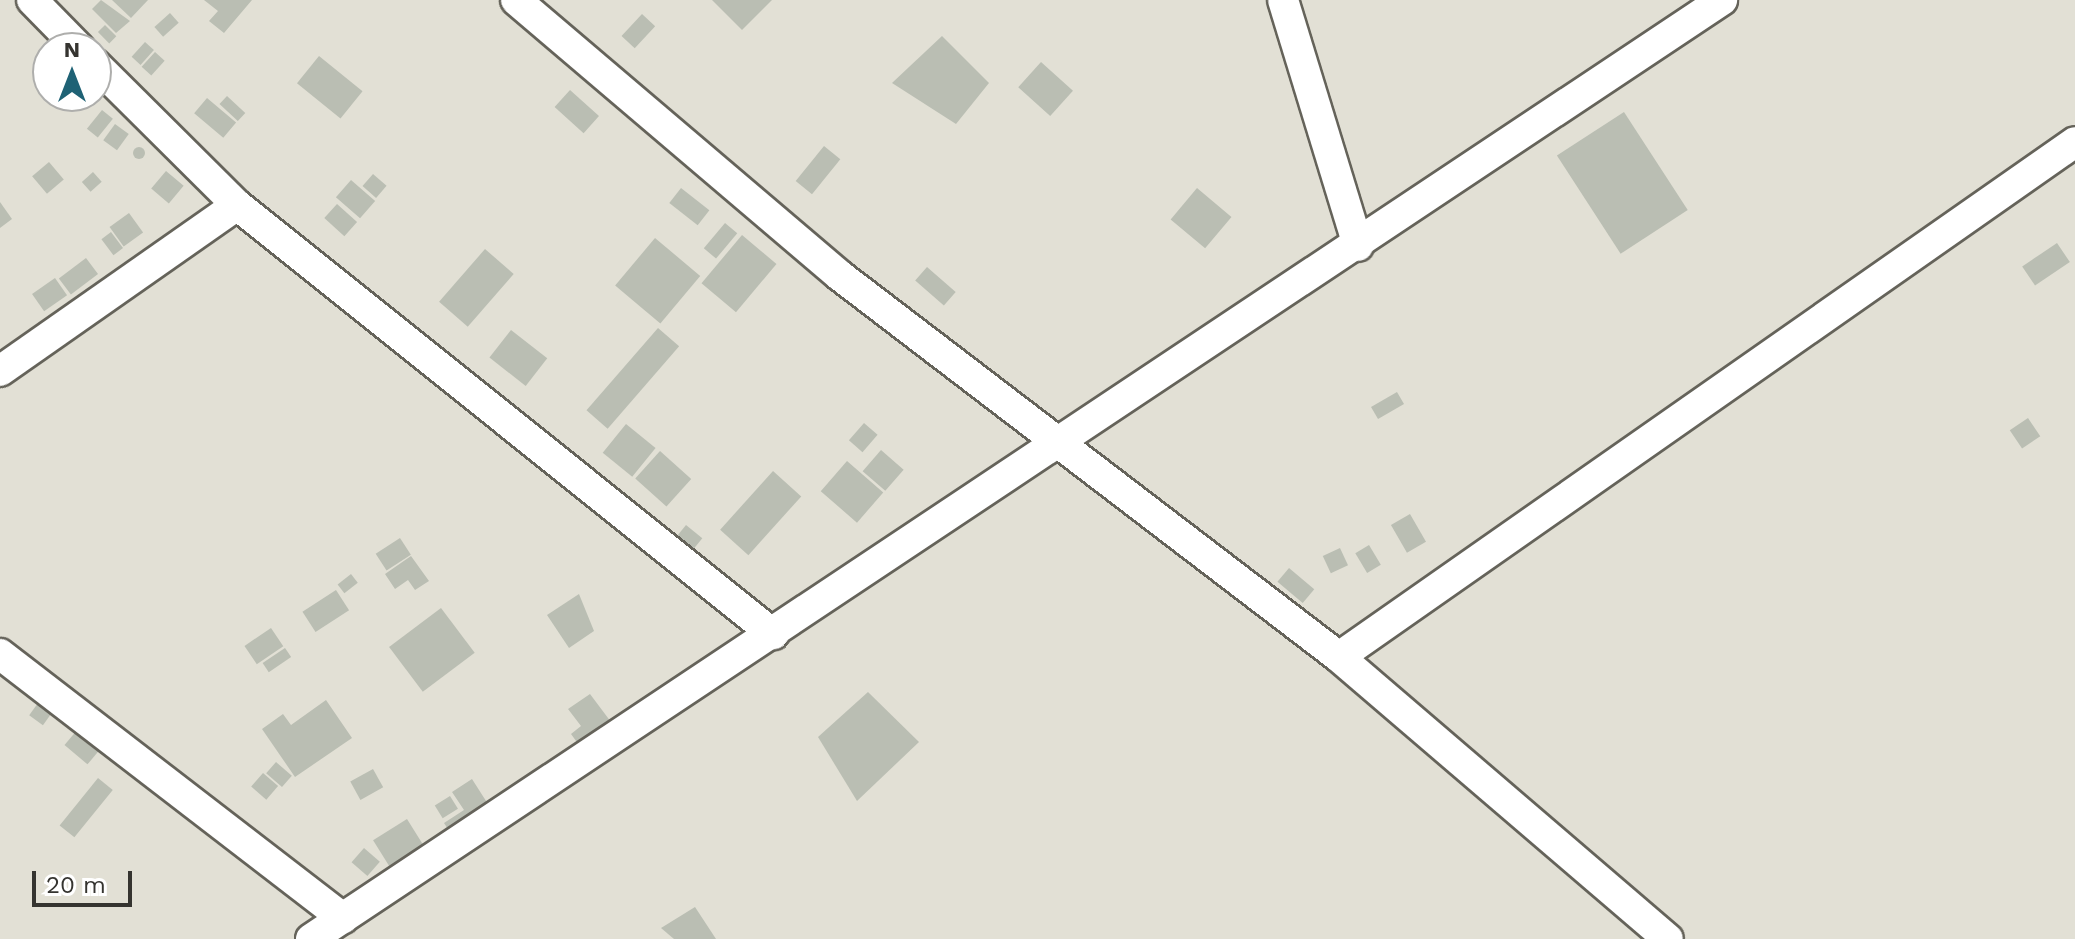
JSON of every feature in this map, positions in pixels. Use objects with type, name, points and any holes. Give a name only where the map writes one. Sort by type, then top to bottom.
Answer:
[{"type":"street","points":[[32,0],[63,32]]},
{"type":"street","points":[[516,0],[839,275],[1339,657],[1668,939]]},
{"type":"street","points":[[1283,0],[1358,246]]},
{"type":"street","points":[[311,939],[1062,446],[1722,0]]},
{"type":"street","points":[[112,81],[237,205],[773,634]]},
{"type":"street","points":[[1339,657],[2075,142]]},
{"type":"street","points":[[0,371],[237,205]]},
{"type":"street","points":[[0,654],[343,918]]},
{"type":"building","points":[[101,0],[130,21],[116,33],[92,9]]},
{"type":"building","points":[[112,0],[148,0],[131,18]]},
{"type":"building","points":[[204,0],[252,0],[224,33],[209,21],[218,11]]},
{"type":"building","points":[[712,0],[772,0],[742,30]]},
{"type":"building","points":[[170,13],[179,23],[163,37],[154,27]]},
{"type":"building","points":[[642,14],[655,26],[635,48],[622,36]]},
{"type":"building","points":[[105,25],[112,32],[98,32]]},
{"type":"building","points":[[942,36],[989,83],[956,124],[892,83]]},
{"type":"building","points":[[145,42],[154,50],[141,65],[132,57]]},
{"type":"building","points":[[155,52],[165,61],[151,76],[142,67]]},
{"type":"building","points":[[319,56],[363,91],[340,118],[297,83]]},
{"type":"building","points":[[1041,62],[1073,91],[1050,116],[1018,87]]},
{"type":"building","points":[[570,90],[599,116],[584,133],[555,107]]},
{"type":"building","points":[[227,96],[245,113],[238,121],[219,104]]},
{"type":"building","points":[[207,98],[236,122],[223,138],[194,113]]},
{"type":"building","points":[[100,112],[104,112],[113,119],[98,137],[87,129]]},
{"type":"building","points":[[1624,112],[1688,210],[1621,254],[1557,156]]},
{"type":"building","points":[[115,124],[129,134],[117,150],[103,140]]},
{"type":"building","points":[[824,146],[840,159],[812,194],[796,181]]},
{"type":"building","points":[[134,148],[144,148],[144,158],[134,158]]},
{"type":"building","points":[[49,162],[64,180],[47,194],[32,176]]},
{"type":"building","points":[[166,171],[184,186],[169,203],[151,189]]},
{"type":"building","points":[[93,172],[102,182],[91,192],[82,182]]},
{"type":"building","points":[[373,174],[387,186],[376,198],[363,186]]},
{"type":"building","points":[[351,180],[375,201],[360,218],[336,197]]},
{"type":"building","points":[[681,188],[709,210],[698,225],[669,203]]},
{"type":"building","points":[[1197,188],[1231,217],[1205,248],[1171,219]]},
{"type":"building","points":[[0,202],[12,219],[0,228]]},
{"type":"building","points":[[337,204],[357,222],[344,236],[324,218]]},
{"type":"building","points":[[129,213],[143,232],[124,247],[110,227]]},
{"type":"building","points":[[725,223],[737,233],[716,259],[704,248]]},
{"type":"building","points":[[111,232],[123,248],[113,255],[101,239]]},
{"type":"building","points":[[742,235],[776,264],[736,312],[702,283]]},
{"type":"building","points":[[655,238],[700,276],[660,323],[615,285]]},
{"type":"building","points":[[2057,243],[2070,262],[2035,286],[2022,266]]},
{"type":"building","points":[[485,249],[514,274],[468,327],[439,302]]},
{"type":"building","points":[[86,258],[98,274],[71,294],[59,278]]},
{"type":"building","points":[[927,267],[956,292],[944,306],[915,281]]},
{"type":"building","points":[[55,278],[67,295],[44,311],[32,294]]},
{"type":"building","points":[[658,328],[679,346],[608,429],[586,410]]},
{"type":"building","points":[[511,330],[547,358],[526,386],[489,358]]},
{"type":"building","points":[[1397,392],[1404,404],[1378,419],[1371,407]]},
{"type":"building","points":[[2028,418],[2040,436],[2022,449],[2010,430]]},
{"type":"building","points":[[864,423],[878,435],[862,452],[849,440]]},
{"type":"building","points":[[626,424],[656,448],[632,477],[603,453]]},
{"type":"building","points":[[881,450],[904,470],[885,491],[863,471]]},
{"type":"building","points":[[660,451],[691,479],[666,507],[635,478]]},
{"type":"building","points":[[847,461],[883,492],[857,523],[821,491]]},
{"type":"building","points":[[773,471],[801,496],[748,555],[720,530]]},
{"type":"building","points":[[1410,514],[1426,542],[1407,553],[1391,525]]},
{"type":"building","points":[[686,525],[702,538],[689,555],[673,541]]},
{"type":"building","points":[[400,538],[411,555],[387,571],[376,554]]},
{"type":"building","points":[[1369,545],[1381,565],[1367,573],[1355,553]]},
{"type":"building","points":[[1340,548],[1348,565],[1331,573],[1323,556]]},
{"type":"building","points":[[411,556],[429,581],[415,590],[408,580],[395,589],[385,574]]},
{"type":"building","points":[[1289,568],[1314,589],[1303,603],[1277,582]]},
{"type":"building","points":[[351,574],[358,583],[344,593],[338,584]]},
{"type":"building","points":[[336,590],[349,610],[316,632],[302,612]]},
{"type":"building","points":[[579,594],[594,631],[569,648],[547,615]]},
{"type":"building","points":[[441,608],[475,653],[423,692],[389,647]]},
{"type":"building","points":[[271,628],[283,646],[257,664],[244,646]]},
{"type":"building","points":[[285,648],[291,657],[269,672],[263,663]]},
{"type":"building","points":[[868,692],[919,742],[857,801],[818,737]]},
{"type":"building","points":[[590,694],[611,722],[579,745],[571,734],[581,726],[568,709]]},
{"type":"building","points":[[326,700],[352,738],[295,777],[262,729],[283,714],[291,725]]},
{"type":"building","points":[[38,703],[52,713],[43,725],[29,715]]},
{"type":"building","points":[[78,729],[101,748],[87,764],[65,745]]},
{"type":"building","points":[[276,762],[292,776],[282,787],[266,773]]},
{"type":"building","points":[[373,769],[383,787],[360,800],[350,782]]},
{"type":"building","points":[[263,773],[278,786],[266,800],[251,787]]},
{"type":"building","points":[[98,778],[113,790],[74,837],[60,825]]},
{"type":"building","points":[[472,779],[495,815],[455,840],[444,823],[464,810],[452,792]]},
{"type":"building","points":[[450,796],[458,809],[443,818],[435,806]]},
{"type":"building","points":[[407,819],[428,852],[394,873],[373,840]]},
{"type":"building","points":[[364,848],[380,862],[367,876],[352,862]]},
{"type":"building","points":[[695,907],[716,939],[674,939],[661,928]]}]
